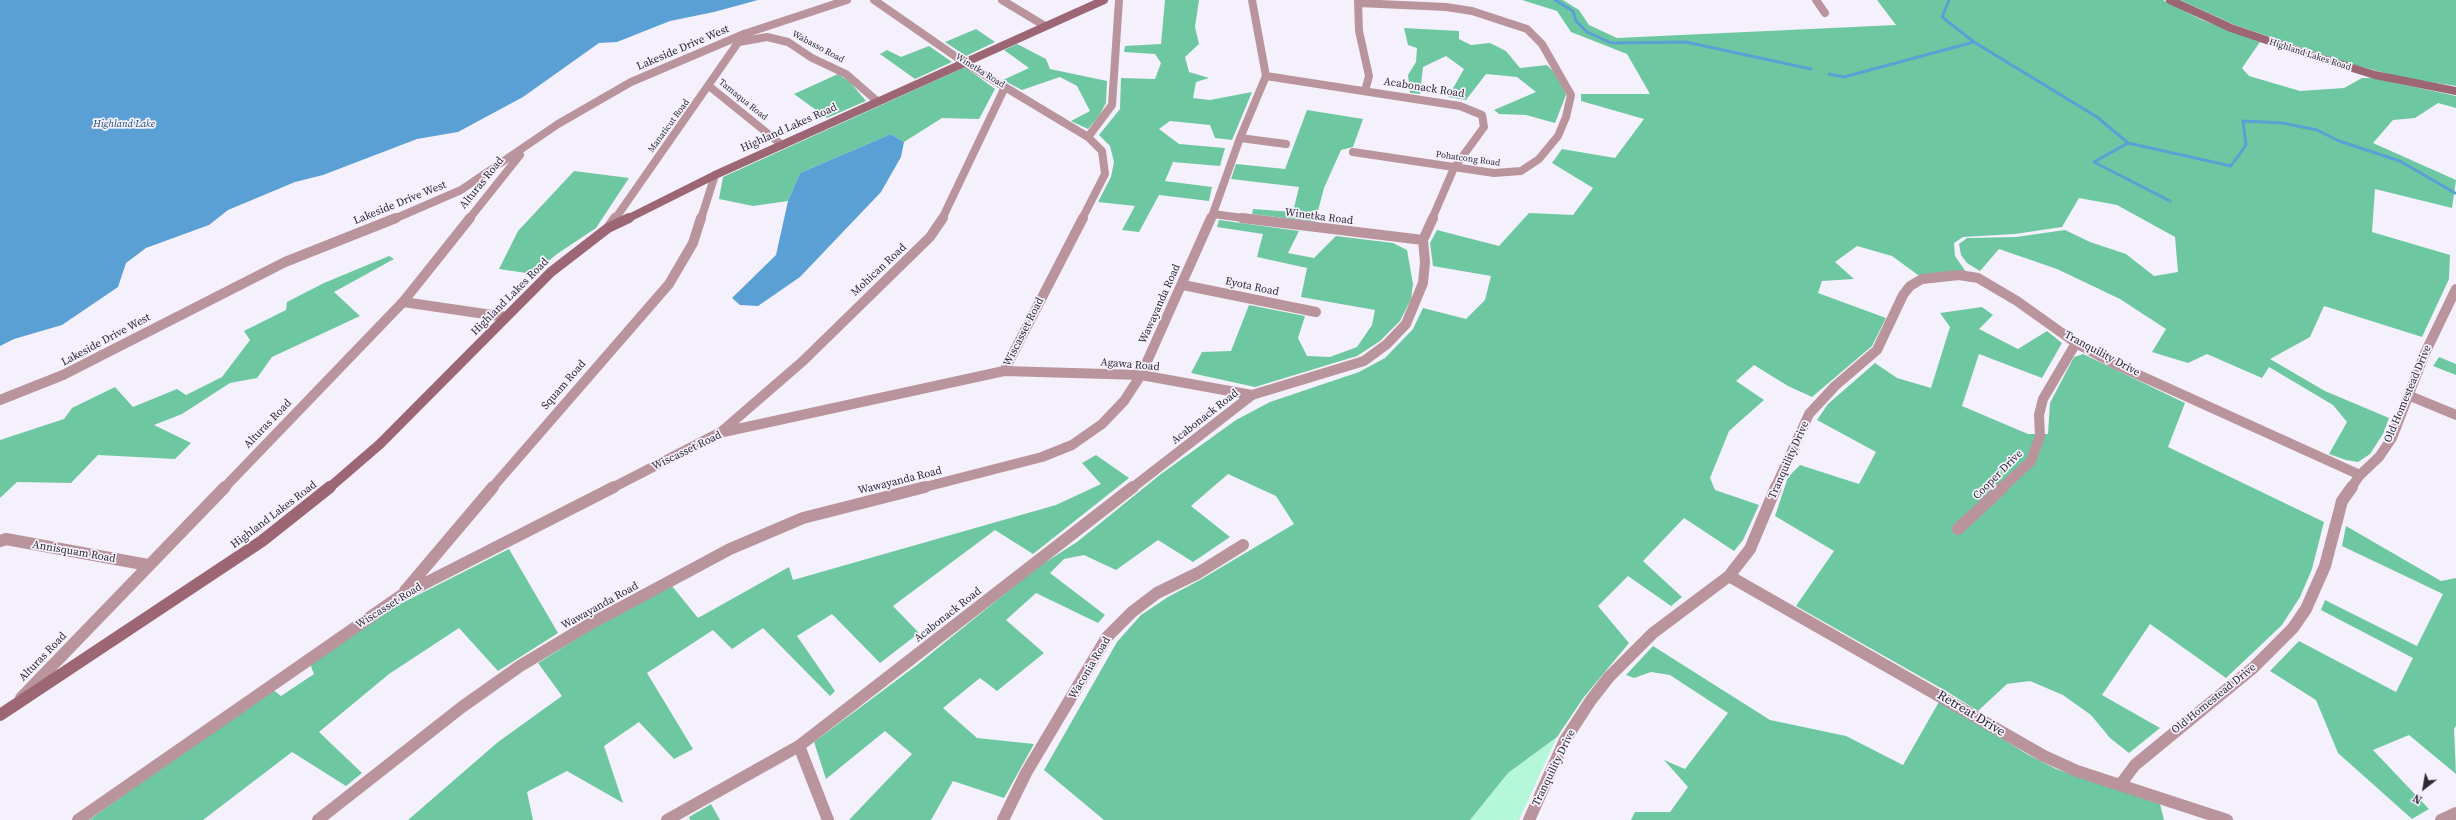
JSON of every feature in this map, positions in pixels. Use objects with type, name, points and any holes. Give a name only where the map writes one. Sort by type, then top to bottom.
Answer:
[{"type":"street","name":"Lakeside Drive West","points":[[0,400],[63,376],[285,262],[334,241],[427,206],[461,190],[558,124],[631,82],[744,34],[847,0]]},
{"type":"street","name":"Winetka Road","points":[[874,0],[965,63],[1088,137]]},
{"type":"street","points":[[1002,0],[1045,26]]},
{"type":"street","name":"Highland Lakes Road","points":[[0,715],[262,541],[301,512],[380,444],[551,272],[608,228],[715,175],[1104,0]]},
{"type":"street","points":[[1088,137],[1105,116],[1113,99],[1119,0]]},
{"type":"street","points":[[1252,0],[1266,76]]},
{"type":"street","points":[[1816,0],[1825,13]]},
{"type":"street","name":"Highland Lakes Road","points":[[2170,0],[2231,28],[2313,56],[2375,75],[2456,91]]},
{"type":"street","points":[[1358,1],[1359,30],[1369,76],[1364,91]]},
{"type":"street","name":"Pohatcong Road","points":[[1353,152],[1454,168],[1504,174],[1521,171],[1532,166],[1549,148],[1566,117],[1571,95],[1566,84],[1535,36],[1515,24],[1487,15],[1446,7],[1358,1]]},
{"type":"street","name":"Manaticut Road","points":[[608,228],[744,34]]},
{"type":"street","name":"Wabasso Road","points":[[739,42],[767,37],[788,42],[812,58],[846,74],[878,101]]},
{"type":"street","name":"Acabonack Road","points":[[667,820],[799,746],[1252,395],[1364,361],[1387,344],[1406,324],[1417,301],[1423,283],[1425,262],[1423,240],[1454,168],[1482,132],[1484,123],[1482,116],[1460,106],[1266,76]]},
{"type":"street","name":"Wawayanda Road","points":[[318,820],[462,706],[520,666],[590,624],[730,549],[803,518],[1042,456],[1072,445],[1102,424],[1124,401],[1141,375],[1183,285],[1213,214],[1240,138],[1266,76]]},
{"type":"street","name":"Tamaqua Road","points":[[709,86],[782,145]]},
{"type":"street","name":"Mohican Road","points":[[719,433],[803,361],[930,237],[945,214],[1005,87]]},
{"type":"street","name":"Wiscasset Road","points":[[78,820],[402,595],[719,433],[1004,371],[1104,174],[1105,161],[1102,151],[1088,137]]},
{"type":"street","points":[[1240,138],[1286,144]]},
{"type":"street","name":"Alturas Road","points":[[10,709],[403,302],[529,144]]},
{"type":"street","name":"Squam Road","points":[[402,595],[517,458],[669,284],[693,243],[715,175]]},
{"type":"street","name":"Winetka Road","points":[[1213,214],[1423,240]]},
{"type":"street","name":"Tranquility Drive","points":[[1529,820],[1565,740],[1609,677],[1653,633],[1729,576],[1750,549],[1783,469],[1809,414],[1835,386],[1877,350],[1888,330],[1898,305],[1910,286],[1922,279],[1940,276],[1978,278],[2017,301],[2076,343],[2130,371],[2360,475]]},
{"type":"street","name":"Eyota Road","points":[[1183,285],[1316,312]]},
{"type":"street","name":"Old Homestead Drive","points":[[2120,785],[2135,765],[2230,689],[2293,628],[2306,609],[2326,566],[2342,501],[2360,475],[2379,457],[2392,438],[2426,353],[2456,289]]},
{"type":"street","points":[[403,302],[506,317]]},
{"type":"street","name":"Cooper Drive","points":[[1958,529],[2032,461],[2040,436],[2039,415],[2043,399],[2076,343]]},
{"type":"street","name":"Agawa Road","points":[[1004,371],[1141,375],[1252,395]]},
{"type":"street","points":[[2410,396],[2456,415]]},
{"type":"street","name":"Annisquam Road","points":[[0,541],[6,539],[148,565]]},
{"type":"street","name":"Waconia Road","points":[[1003,820],[1026,774],[1107,637],[1132,612],[1157,593],[1198,573],[1243,545]]},
{"type":"street","name":"Retreat Drive","points":[[1729,576],[1946,698],[2017,742],[2077,771],[2227,820]]},
{"type":"street","points":[[799,746],[828,820]]},
{"type":"street","points":[[2441,820],[2456,813]]},
{"type":"green space","points":[[1165,0],[1199,0],[1195,27],[1199,44],[1185,57],[1189,72],[1209,78],[1196,82],[1193,98],[1210,100],[1252,92],[1232,140],[1215,138],[1210,125],[1170,121],[1159,129],[1179,144],[1225,148],[1220,166],[1173,162],[1165,181],[1212,187],[1209,201],[1159,195],[1139,232],[1122,230],[1135,206],[1098,202],[1111,177],[1114,162],[1110,146],[1099,135],[1120,109],[1121,78],[1155,79],[1161,63],[1155,54],[1124,52],[1125,46],[1161,44]]},
{"type":"green space","points":[[1522,0],[1563,0],[1579,10],[1589,25],[1617,38],[1896,25],[1877,0],[2163,0],[2202,20],[2260,42],[2242,68],[2249,76],[2300,91],[2344,88],[2362,78],[2373,78],[2456,96],[2456,108],[2438,103],[2415,118],[2393,120],[2373,143],[2456,180],[2452,208],[2375,189],[2372,232],[2450,255],[2449,279],[2422,337],[2324,306],[2310,337],[2270,359],[2325,391],[2389,418],[2383,434],[2370,454],[2358,462],[2346,460],[2329,454],[2347,422],[2333,405],[2269,367],[2262,378],[2207,354],[2188,363],[2152,352],[2166,329],[2120,299],[2057,269],[1999,249],[1980,271],[1967,263],[1961,255],[1959,244],[1967,238],[2016,237],[2065,230],[2090,242],[2126,254],[2154,276],[2178,272],[2175,237],[2117,205],[2079,198],[2062,227],[2015,234],[1963,237],[1954,243],[1955,256],[1966,272],[1918,275],[1892,256],[1857,246],[1835,262],[1854,279],[1822,281],[1818,293],[1886,318],[1872,346],[1812,397],[1788,386],[1754,365],[1736,381],[1764,400],[1729,431],[1710,478],[1715,490],[1759,505],[1743,540],[1734,551],[1684,518],[1643,561],[1682,597],[1671,606],[1628,576],[1598,606],[1629,643],[1584,697],[1557,737],[1508,773],[1470,820],[1104,820],[1044,770],[1117,642],[1141,615],[1168,597],[1200,580],[1294,524],[1276,496],[1228,474],[1191,506],[1230,537],[1193,562],[1158,540],[1116,570],[1084,555],[1064,559],[1050,573],[1105,615],[1098,623],[1036,593],[1006,620],[1044,653],[997,691],[980,678],[943,708],[977,738],[1034,744],[1004,798],[953,781],[931,820],[849,820],[912,754],[885,731],[826,779],[814,742],[917,665],[1038,567],[1077,542],[1161,474],[1236,420],[1270,402],[1359,372],[1385,358],[1413,329],[1423,308],[1466,319],[1485,300],[1491,276],[1433,266],[1430,243],[1437,230],[1499,246],[1529,213],[1573,215],[1593,188],[1552,163],[1562,149],[1615,158],[1644,119],[1581,101],[1581,94],[1650,94],[1627,54],[1571,32],[1557,11]]},
{"type":"green space","points":[[2180,0],[2456,0],[2456,86],[2404,78],[2347,63],[2235,25]]},
{"type":"green space","points":[[1404,28],[1459,31],[1459,39],[1471,45],[1490,43],[1506,51],[1520,68],[1547,65],[1558,76],[1566,95],[1555,123],[1526,115],[1499,114],[1494,110],[1536,92],[1517,77],[1486,74],[1466,100],[1448,97],[1464,69],[1446,56],[1423,67],[1420,94],[1410,93],[1408,75],[1416,62],[1417,48],[1408,45]]},
{"type":"green space","points":[[976,29],[995,42],[966,56],[945,42]]},
{"type":"green space","points":[[1017,44],[1046,59],[1050,69],[1107,81],[1106,103],[1099,116],[1088,129],[1071,121],[1090,111],[1077,86],[1060,77],[1022,90],[1003,80],[1029,68],[1004,50]]},
{"type":"green space","points":[[929,46],[952,62],[915,79],[880,54],[887,50],[901,57]]},
{"type":"green space","points":[[965,67],[995,89],[979,119],[942,118],[904,142],[891,134],[800,173],[788,201],[753,206],[719,199],[723,177]]},
{"type":"green space","points":[[838,74],[850,82],[866,101],[827,118],[794,94]]},
{"type":"green space","points":[[1307,110],[1363,119],[1353,147],[1341,150],[1324,188],[1315,222],[1252,214],[1253,209],[1293,212],[1299,187],[1231,179],[1236,164],[1285,169]]},
{"type":"green space","points":[[574,171],[629,178],[596,228],[557,254],[533,274],[499,269],[518,231]]},
{"type":"green space","points":[[1219,220],[1299,231],[1288,253],[1314,258],[1336,236],[1393,243],[1407,250],[1413,284],[1411,299],[1400,321],[1380,341],[1357,356],[1255,387],[1191,373],[1202,352],[1231,351],[1249,305],[1305,316],[1298,338],[1307,356],[1330,357],[1357,347],[1372,325],[1375,310],[1301,297],[1307,268],[1257,257],[1263,234],[1217,227]]},
{"type":"green space","points":[[389,256],[394,259],[334,292],[360,316],[272,357],[257,378],[230,383],[182,414],[154,425],[191,443],[175,459],[98,455],[71,483],[17,482],[0,498],[0,440],[64,419],[72,408],[115,387],[133,407],[177,389],[186,395],[222,377],[250,340],[244,331],[286,310],[287,302],[324,283]]},
{"type":"green space","points":[[1982,307],[1993,315],[1979,329],[2018,349],[2047,331],[2062,343],[2042,378],[1979,354],[1962,406],[2028,434],[2048,434],[2050,403],[2074,357],[2083,354],[2185,403],[2168,447],[2324,522],[2312,569],[2300,597],[2282,625],[2226,678],[2150,624],[2102,695],[2160,728],[2129,753],[2110,738],[2091,715],[2063,695],[2030,681],[2007,684],[1978,711],[1946,691],[1796,606],[1834,551],[1775,516],[1788,477],[1800,465],[1859,484],[1876,452],[1817,420],[1828,404],[1875,363],[1897,378],[1931,388],[1950,327],[1940,313]]},
{"type":"green space","points":[[2439,357],[2456,364],[2456,375],[2433,366]]},
{"type":"green space","points":[[1096,455],[1129,478],[1033,554],[995,530],[893,606],[919,633],[880,663],[832,614],[797,636],[835,691],[830,696],[763,628],[732,649],[713,630],[647,673],[693,749],[674,759],[639,722],[604,746],[623,803],[567,771],[527,792],[533,820],[408,820],[498,742],[562,696],[538,663],[594,628],[672,586],[698,618],[789,567],[793,580],[1056,505],[1101,484],[1082,463]]},
{"type":"green space","points":[[2346,526],[2441,581],[2456,578],[2456,726],[2454,729],[2456,774],[2409,735],[2373,750],[2429,809],[2412,819],[2338,753],[2316,700],[2270,671],[2299,641],[2396,692],[2413,658],[2321,610],[2325,600],[2417,646],[2443,594],[2342,546]]},
{"type":"green space","points":[[509,549],[558,633],[498,671],[459,628],[389,674],[319,732],[362,773],[346,786],[292,752],[203,820],[89,820],[272,689],[281,696],[314,674],[310,664],[396,606]]},
{"type":"green space","points":[[1653,646],[1770,720],[1846,736],[1903,765],[1940,700],[2027,754],[2056,769],[2160,804],[2164,820],[1631,820],[1635,812],[1670,812],[1688,787],[1664,760],[1685,769],[1728,713],[1670,675],[1651,672],[1634,678],[1626,675]]},
{"type":"green space","points":[[1557,737],[1519,820],[1470,820],[1508,773]]},
{"type":"green space","points":[[711,804],[720,820],[690,820],[689,817]]},
{"type":"water","name":"Highland Lake","points":[[0,0],[758,0],[714,12],[670,21],[617,42],[599,43],[523,97],[458,132],[417,139],[323,175],[295,182],[228,210],[209,225],[146,248],[126,263],[118,287],[62,325],[14,339],[0,346]]},
{"type":"water","points":[[891,134],[904,142],[901,157],[881,192],[800,277],[758,306],[740,305],[732,298],[776,255],[788,201],[800,173]]},
{"type":"waterway","points":[[1555,0],[1573,11],[1576,21],[1587,32],[1611,43],[1686,42],[1811,69]]},
{"type":"waterway","points":[[1949,0],[1942,17],[1974,42]]},
{"type":"waterway","points":[[1829,74],[1844,77],[1974,42]]},
{"type":"waterway","points":[[1974,42],[2097,117],[2128,143]]},
{"type":"waterway","points":[[2128,143],[2231,166],[2246,145],[2243,121],[2283,123],[2317,130],[2339,141],[2400,161],[2455,193]]},
{"type":"waterway","points":[[2128,143],[2094,162],[2170,201]]}]
